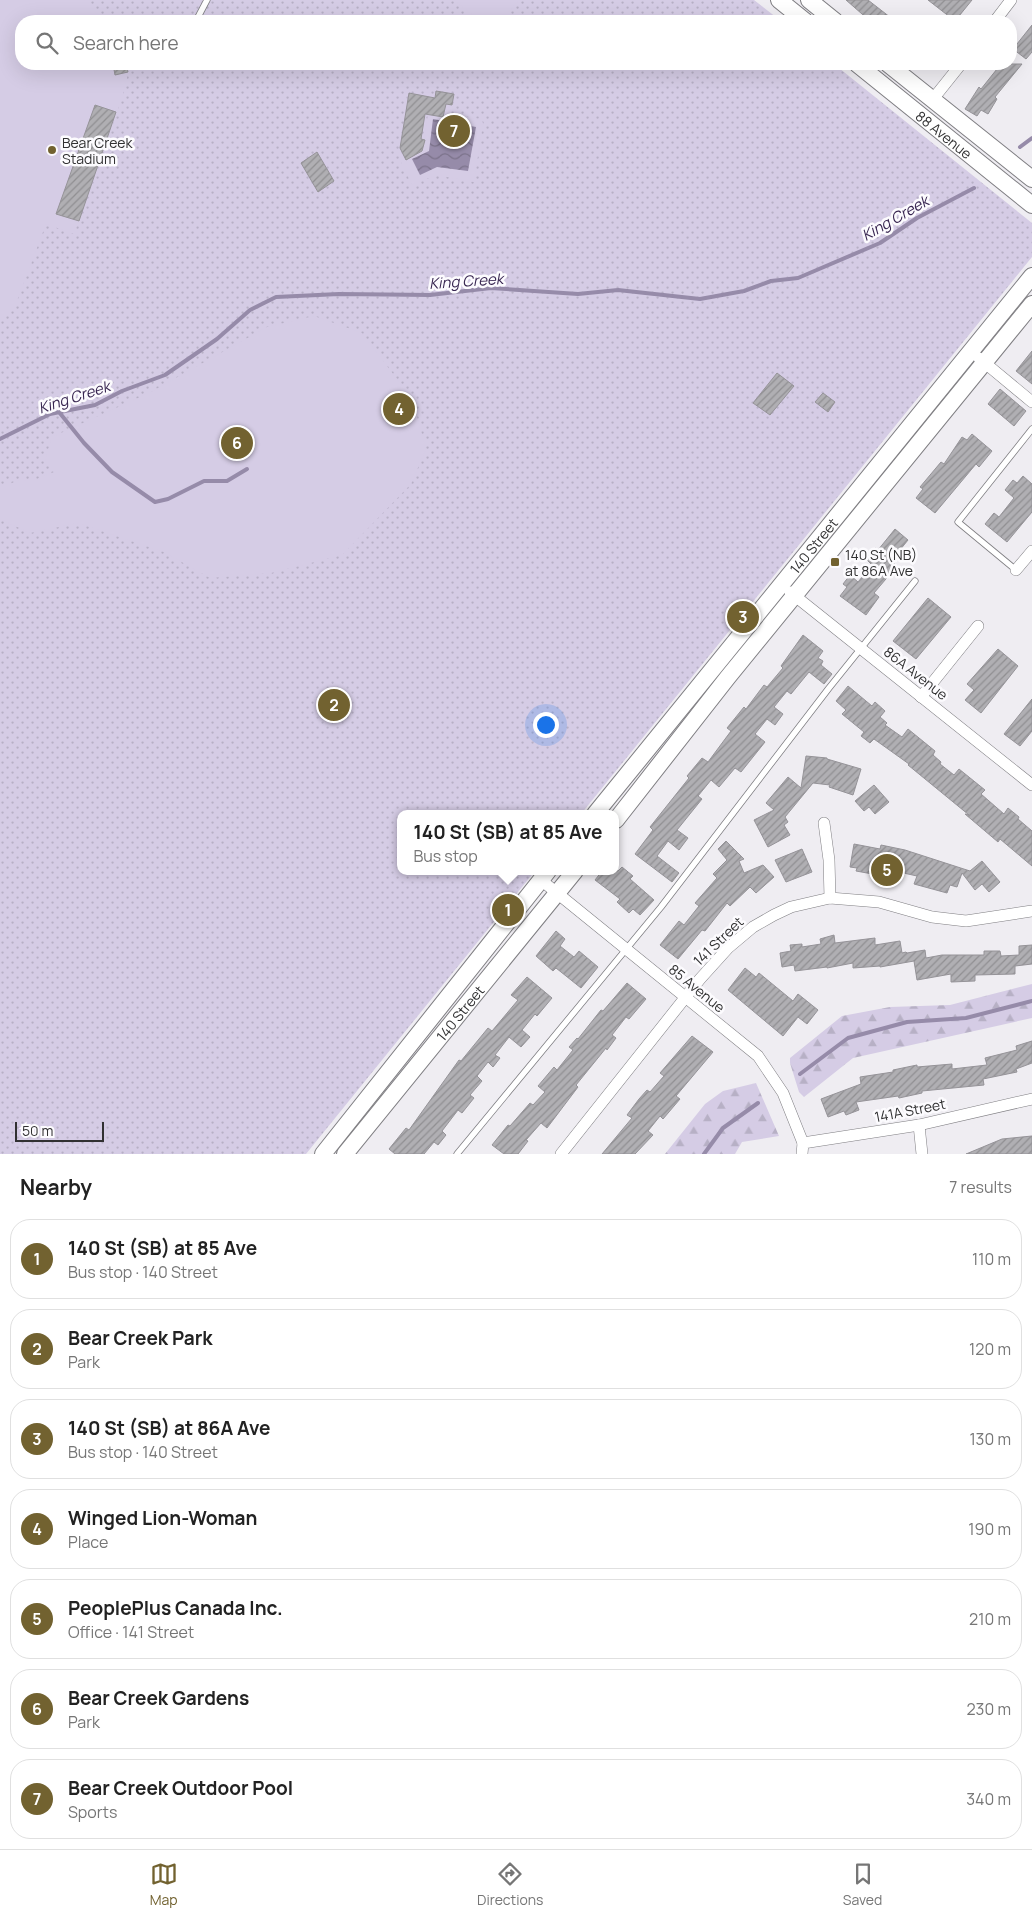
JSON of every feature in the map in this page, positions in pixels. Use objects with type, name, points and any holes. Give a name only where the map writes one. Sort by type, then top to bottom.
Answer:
[{"type":"main road","points":[[779,0],[798,15]]},
{"type":"main road","points":[[809,0],[828,15]]},
{"type":"main road","name":"88 Avenue","points":[[864,70],[1032,205]]},
{"type":"main road","name":"88 Avenue","points":[[896,70],[1032,179]]},
{"type":"main road","name":"140 Street","points":[[598,810],[1032,276]]},
{"type":"main road","name":"140 Street","points":[[619,816],[794,596],[1032,304]]},
{"type":"main road","name":"140 Street","points":[[345,1154],[572,875]]},
{"type":"main road","name":"140 Street","points":[[323,1154],[545,876]]},
{"type":"street","points":[[1000,15],[1011,0]]},
{"type":"street","points":[[933,99],[956,70]]},
{"type":"street","points":[[970,351],[1032,402]]},
{"type":"street","points":[[1016,570],[1032,551]]},
{"type":"street","name":"86A Avenue","points":[[780,585],[1032,785]]},
{"type":"street","points":[[921,697],[978,626]]},
{"type":"street","points":[[824,823],[829,860],[830,898]]},
{"type":"street","name":"85 Avenue","points":[[545,876],[558,894],[758,1056],[783,1093],[802,1149]]},
{"type":"street","name":"141 Street","points":[[561,1154],[685,997],[728,948],[753,927],[774,915],[791,907],[830,898],[879,902],[932,917],[966,921],[1032,911]]},
{"type":"street","name":"141A Street","points":[[802,1149],[1032,1099]]},
{"type":"street","points":[[919,1125],[922,1154]]},
{"type":"lane","points":[[199,15],[207,0]]},
{"type":"lane","points":[[1016,570],[958,522],[1032,429]]},
{"type":"lane","points":[[457,1154],[627,950],[860,648],[915,581]]},
{"type":"green space","points":[[0,0],[754,0],[773,15],[15,15],[15,70],[841,70],[1032,223],[1032,257],[584,810],[397,810],[397,875],[532,875],[306,1154],[0,1154]]},
{"type":"green space","name":"Bear Creek Stadium","points":[[0,0],[84,0],[96,13],[103,15],[15,15],[15,70],[126,70],[127,78],[122,98],[74,234],[46,224],[17,301],[0,318]]},
{"type":"green space","points":[[454,0],[519,0],[506,15],[473,15]]},
{"type":"green space","points":[[436,91],[454,94],[450,115],[481,119],[483,123],[474,182],[436,175],[412,185],[399,158],[403,156],[400,148],[409,93],[421,139],[424,140],[428,114],[433,111]]},
{"type":"green space","points":[[314,316],[362,333],[412,399],[426,449],[411,484],[342,555],[271,573],[210,578],[164,552],[78,523],[30,533],[0,519],[0,489],[18,480],[32,481],[54,472],[45,460],[52,437],[149,393],[267,327]]},
{"type":"green space","points":[[1032,984],[1032,1018],[853,1058],[804,1097],[799,1092],[790,1058],[842,1016],[890,1007],[950,1005]]},
{"type":"green space","points":[[756,1083],[779,1136],[742,1142],[735,1154],[665,1154],[705,1104],[723,1091]]},
{"type":"water","points":[[433,119],[476,127],[468,171],[437,167],[420,175],[412,159],[429,151]]},
{"type":"building","points":[[846,0],[868,0],[887,15],[863,15]]},
{"type":"building","points":[[928,0],[972,0],[960,15],[947,15]]},
{"type":"building","points":[[1032,25],[1032,52],[1026,59],[1017,52],[1017,44]]},
{"type":"building","points":[[1017,64],[1022,64],[995,97],[997,99],[988,114],[981,110],[977,116],[965,109],[979,87],[981,89],[996,70],[1017,70]]},
{"type":"building","points":[[114,70],[128,70],[128,72],[115,75]]},
{"type":"building","points":[[436,91],[454,94],[452,105],[446,104],[443,117],[425,114],[421,139],[425,140],[422,151],[406,160],[400,148],[409,93],[435,98]]},
{"type":"building","points":[[95,105],[116,112],[79,221],[56,214]]},
{"type":"building","points":[[317,152],[334,181],[318,192],[301,163]]},
{"type":"building","points":[[1032,351],[1032,384],[1016,371]]},
{"type":"building","points":[[777,373],[794,386],[770,415],[753,403]]},
{"type":"building","points":[[1000,389],[1026,411],[1014,426],[988,404]]},
{"type":"building","points":[[823,393],[835,402],[828,412],[815,402]]},
{"type":"building","points":[[972,434],[992,451],[979,467],[976,464],[935,513],[916,498],[923,489],[920,487],[941,462],[944,464],[962,437],[967,440]]},
{"type":"building","points":[[1023,476],[1032,484],[1032,512],[1007,542],[985,524],[994,513],[999,517],[1014,498],[1005,490],[1013,480],[1017,483]]},
{"type":"building","points":[[895,529],[908,540],[891,561],[897,566],[874,593],[879,597],[866,615],[840,596],[847,587],[843,584],[850,575],[858,582],[872,565],[866,559],[875,548],[878,550]]},
{"type":"building","points":[[928,598],[951,617],[916,659],[893,641]]},
{"type":"building","points":[[803,635],[823,651],[818,658],[823,661],[821,665],[832,674],[824,684],[809,672],[791,694],[787,691],[774,707],[783,714],[775,725],[767,719],[755,734],[765,742],[741,772],[735,768],[719,787],[711,780],[698,796],[702,799],[677,830],[688,838],[679,850],[668,841],[657,856],[679,873],[672,882],[635,854],[653,830],[650,827],[689,778],[687,776],[702,758],[708,762],[731,731],[727,728],[744,707],[746,709],[764,685],[767,687],[783,668],[781,666]]},
{"type":"building","points":[[998,649],[1018,666],[981,713],[965,700],[974,690],[967,684]]},
{"type":"building","points":[[848,686],[872,706],[875,702],[885,711],[880,717],[887,723],[885,725],[902,737],[908,729],[935,751],[933,755],[941,762],[940,764],[954,775],[959,769],[985,790],[981,794],[1004,814],[1008,808],[1019,817],[1018,819],[1032,831],[1032,866],[1000,839],[998,842],[909,764],[874,739],[870,743],[861,736],[864,732],[842,714],[846,710],[836,701]]},
{"type":"building","points":[[1032,699],[1032,731],[1020,746],[1004,734]]},
{"type":"building","points":[[806,756],[827,758],[861,769],[853,795],[829,787],[830,785],[813,783],[785,817],[788,822],[784,825],[790,835],[768,847],[754,820],[774,810],[766,803],[788,777],[801,788]]},
{"type":"building","points":[[874,785],[889,802],[875,814],[869,807],[864,811],[855,801]]},
{"type":"building","points":[[726,841],[744,859],[739,861],[744,873],[763,865],[774,877],[756,893],[750,887],[730,906],[727,903],[705,931],[702,930],[678,959],[660,945],[679,921],[684,925],[699,906],[695,903],[717,878],[713,874],[727,860],[718,849]]},
{"type":"building","points":[[854,844],[880,849],[881,845],[905,850],[970,871],[982,861],[1000,882],[989,892],[982,884],[975,890],[962,873],[957,887],[950,885],[947,893],[914,884],[917,876],[890,870],[889,877],[856,871],[857,868],[850,867]]},
{"type":"building","points":[[802,849],[812,872],[786,882],[775,860]]},
{"type":"building","points":[[622,867],[633,876],[630,879],[654,900],[640,915],[633,909],[629,913],[617,902],[620,899],[595,880],[599,875],[619,875],[619,870]]},
{"type":"building","points":[[556,931],[565,939],[560,946],[574,957],[579,951],[598,967],[581,988],[556,968],[553,971],[536,956]]},
{"type":"building","points":[[834,935],[835,943],[875,938],[875,945],[900,941],[902,953],[925,950],[926,958],[942,955],[984,955],[984,951],[1000,951],[1001,956],[1019,955],[1019,946],[1032,945],[1032,964],[1015,966],[1015,974],[975,975],[975,981],[951,982],[951,974],[917,980],[914,961],[880,967],[853,968],[853,963],[795,971],[794,965],[782,967],[780,953],[791,951],[790,945],[802,944],[802,947],[821,944],[820,939]]},
{"type":"building","points":[[745,968],[756,977],[759,973],[793,1001],[798,994],[818,1010],[807,1024],[798,1017],[783,1036],[728,990]]},
{"type":"building","points":[[527,977],[552,998],[522,1030],[530,1037],[521,1047],[509,1037],[495,1055],[500,1058],[493,1067],[488,1062],[477,1076],[482,1081],[470,1095],[474,1098],[462,1113],[458,1110],[442,1131],[446,1135],[438,1145],[434,1142],[424,1154],[395,1154],[389,1149],[406,1128],[409,1130],[459,1060],[461,1061],[488,1028],[492,1031],[518,1000],[511,995]]},
{"type":"building","points":[[627,983],[646,999],[629,1019],[626,1017],[612,1035],[616,1038],[576,1085],[578,1087],[547,1128],[541,1123],[526,1140],[528,1141],[518,1154],[504,1154],[492,1145],[508,1125],[510,1126],[530,1103],[533,1105],[545,1092],[538,1086],[554,1067],[557,1070],[573,1050],[569,1047]]},
{"type":"building","points":[[692,1036],[713,1052],[676,1096],[680,1099],[663,1119],[660,1116],[648,1131],[653,1135],[635,1154],[602,1154],[632,1118],[627,1115],[639,1099],[647,1090],[650,1092],[664,1076],[660,1073]]},
{"type":"building","points":[[1032,1041],[1032,1063],[1016,1069],[1017,1072],[983,1079],[984,1085],[922,1091],[922,1093],[899,1098],[898,1096],[856,1102],[859,1110],[846,1115],[844,1111],[828,1117],[821,1099],[861,1084],[860,1077],[893,1072],[893,1070],[917,1065],[917,1067],[952,1064],[952,1069],[987,1065],[985,1058],[1017,1050],[1016,1046]]},
{"type":"building","points":[[1032,1136],[1032,1154],[966,1154],[1002,1139]]},
{"type":"waterway","name":"King Creek","points":[[1020,147],[1032,138]]},
{"type":"waterway","name":"King Creek","points":[[0,439],[50,414],[95,405],[122,391],[165,375],[217,339],[250,310],[276,297],[339,294],[430,295],[491,288],[578,294],[618,290],[700,299],[744,291],[771,281],[798,278],[880,243],[917,218],[974,188]]},
{"type":"waterway","points":[[59,412],[84,443],[112,472],[155,502],[168,499],[204,481],[227,481],[247,469]]},
{"type":"waterway","points":[[800,1074],[848,1038],[907,1022],[966,1018],[1032,1001]]},
{"type":"waterway","points":[[704,1154],[723,1128],[758,1103]]},
{"type":"place","name":"Bear Creek Outdoor Pool","points":[[454,131]]},
{"type":"place","name":"Bear Creek Stadium","points":[[52,150]]},
{"type":"place","name":"Winged Lion-Woman","points":[[399,409]]},
{"type":"place","name":"Bear Creek Gardens","points":[[237,443]]},
{"type":"place","name":"140 St (NB) at 86A Ave","points":[[835,562]]},
{"type":"place","name":"140 St (SB) at 86A Ave","points":[[743,617]]},
{"type":"place","name":"Bear Creek Park","points":[[334,705]]},
{"type":"place","name":"PeoplePlus Canada Inc.","points":[[887,870]]},
{"type":"place","name":"140 St (SB) at 85 Ave","points":[[508,910]]}]
